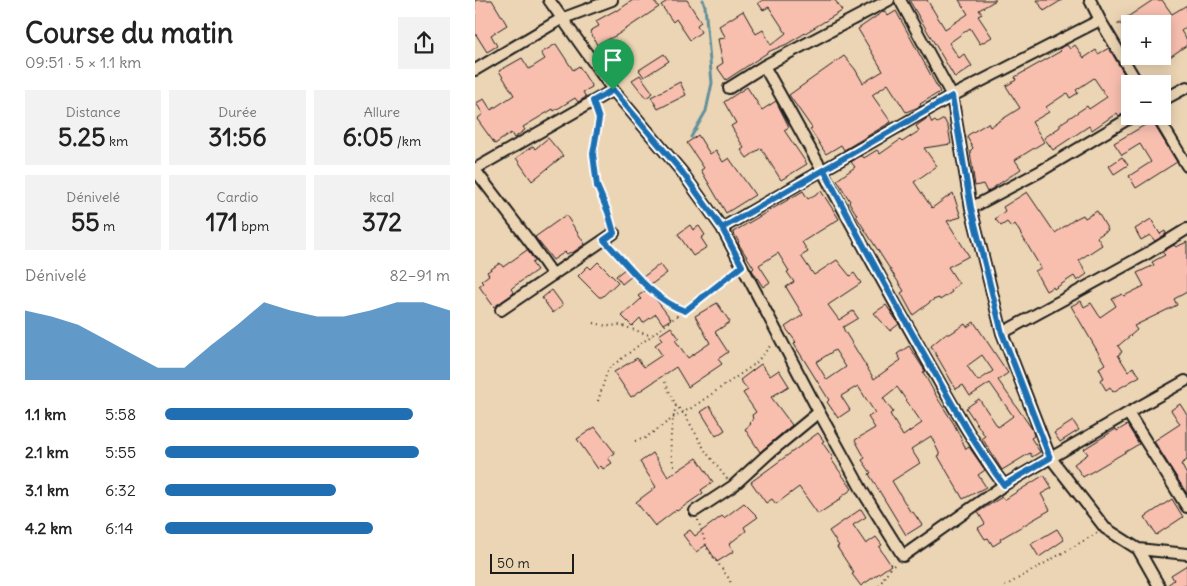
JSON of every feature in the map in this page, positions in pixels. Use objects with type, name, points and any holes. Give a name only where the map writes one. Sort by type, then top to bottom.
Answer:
[{"type":"street","points":[[549,0],[613,90],[682,172],[722,228],[863,492],[903,556],[1004,485],[1186,382]]},
{"type":"street","points":[[475,70],[561,19],[612,0]]},
{"type":"street","points":[[729,88],[764,66],[889,0]]},
{"type":"street","points":[[900,0],[952,96],[971,208],[1002,333],[1050,458],[1105,528],[1138,550],[1159,586]]},
{"type":"street","points":[[1090,0],[1132,75]]},
{"type":"street","points":[[722,228],[952,96],[1100,20]]},
{"type":"street","points":[[764,66],[824,170],[880,278],[952,404],[981,454],[1004,485]]},
{"type":"street","points":[[1171,96],[1187,87]]},
{"type":"street","points":[[553,275],[475,170],[613,90]]},
{"type":"street","points":[[971,208],[1039,172],[1121,123]]},
{"type":"street","points":[[1162,125],[1187,166]]},
{"type":"street","points":[[1002,333],[1148,253],[1187,229]]},
{"type":"street","points":[[501,310],[614,233]]},
{"type":"street","points":[[695,511],[733,486],[819,412]]},
{"type":"street","points":[[1129,413],[1187,506]]},
{"type":"street","points":[[1138,550],[1187,554]]},
{"type":"path","points":[[593,101],[599,119],[593,154],[597,186],[608,212],[614,233]]},
{"type":"path","points":[[604,240],[641,281],[672,306],[685,311]]},
{"type":"path","points":[[598,401],[608,368],[742,266]]},
{"type":"path","points":[[594,323],[607,326],[620,325],[652,336]]},
{"type":"path","points":[[635,441],[645,438],[673,418],[684,413],[755,364],[778,335]]},
{"type":"path","points":[[665,382],[676,406],[684,413],[706,452],[733,486]]},
{"type":"path","points":[[674,466],[669,439],[676,406]]},
{"type":"path","points":[[695,511],[707,548],[730,580],[731,586]]},
{"type":"path","points":[[1005,586],[1105,528]]},
{"type":"path","points":[[879,586],[887,572],[903,556]]},
{"type":"building","points":[[475,0],[492,0],[507,25],[491,35],[497,46],[487,52],[475,33]]},
{"type":"building","points":[[633,0],[653,0],[659,7],[617,35],[597,45],[590,31],[599,26],[596,21],[617,11]]},
{"type":"building","points":[[669,0],[687,0],[701,22],[697,25],[701,32],[690,40],[676,19],[673,22],[661,5]]},
{"type":"building","points":[[763,0],[835,0],[842,11],[787,44],[770,51],[726,80],[717,67],[723,63],[718,39],[726,38],[719,26],[743,11],[756,34],[763,30],[771,45],[786,33],[769,7],[763,10],[758,3]]},
{"type":"building","points":[[909,0],[927,0],[945,29],[968,14],[959,0],[996,0],[979,10],[982,14],[978,16],[992,37],[980,44],[970,28],[949,43],[959,58],[964,54],[972,66],[955,78]]},
{"type":"building","points":[[1037,0],[1062,0],[1044,11]]},
{"type":"building","points":[[1153,0],[1162,0],[1172,14],[1187,5],[1187,26],[1181,31],[1187,40],[1187,45],[1171,56],[1171,15],[1130,15]]},
{"type":"building","points":[[884,11],[888,16],[896,11],[940,92],[920,104],[921,106],[906,112],[888,84],[872,95],[891,122],[844,150],[841,145],[826,154],[810,129],[812,128],[789,95],[844,56],[855,69],[863,83],[883,71],[858,29]]},
{"type":"building","points":[[556,44],[573,70],[579,66],[592,87],[583,92],[586,97],[578,102],[575,98],[554,111],[553,109],[523,127],[525,130],[514,138],[511,133],[495,144],[477,119],[483,114],[476,103],[484,99],[491,110],[514,95],[499,71],[522,58],[529,69],[545,59],[541,53]]},
{"type":"building","points":[[1067,45],[1070,49],[1075,45],[1084,58],[1096,50],[1098,54],[1109,48],[1125,75],[1121,75],[1121,115],[1119,116],[1117,113],[1092,130],[1089,126],[1053,150],[1044,138],[1060,127],[1060,124],[1087,106],[1089,109],[1107,97],[1094,78],[1076,90],[1078,93],[1070,98],[1067,93],[1046,107],[1049,112],[1032,122],[1044,142],[1015,160],[1021,169],[987,192],[983,184],[975,186],[970,151],[973,148],[967,137],[968,135],[988,123],[990,127],[1020,108],[1006,86],[1016,80],[1015,77],[1061,51],[1059,49]]},
{"type":"building","points":[[664,54],[669,61],[644,77],[639,70]]},
{"type":"building","points":[[640,75],[653,93],[646,98],[632,80]]},
{"type":"building","points":[[680,82],[686,95],[658,109],[651,97]]},
{"type":"building","points":[[747,87],[762,110],[776,101],[789,127],[784,130],[807,164],[781,180],[761,148],[747,158],[741,150],[744,148],[731,126],[736,123],[724,102]]},
{"type":"building","points":[[929,117],[932,123],[935,121],[937,123],[944,119],[948,127],[951,144],[924,148],[937,166],[914,182],[932,208],[953,193],[961,217],[947,221],[969,256],[948,267],[959,284],[951,290],[952,292],[940,300],[939,298],[933,300],[913,315],[901,293],[904,291],[856,216],[850,201],[837,180],[855,167],[851,162],[862,155],[864,158],[877,150],[880,154],[900,140],[902,142],[919,131],[916,126]]},
{"type":"building","points":[[1145,125],[1154,125],[1177,162],[1136,188],[1129,176],[1151,162],[1140,144],[1122,155],[1114,143]]},
{"type":"building","points":[[698,135],[710,154],[716,150],[723,162],[729,158],[755,195],[726,213],[701,170],[704,168],[687,143]]},
{"type":"building","points":[[548,138],[563,156],[532,181],[516,158],[533,146],[535,149]]},
{"type":"building","points":[[1122,157],[1128,165],[1114,174],[1109,166]]},
{"type":"building","points":[[803,191],[808,199],[821,191],[839,219],[802,242],[808,252],[801,256],[814,275],[837,260],[850,276],[854,273],[861,283],[828,305],[839,320],[853,311],[858,318],[843,327],[874,379],[901,360],[897,354],[909,346],[925,371],[923,372],[954,424],[966,449],[969,447],[985,470],[978,475],[986,487],[963,499],[938,456],[940,455],[931,436],[911,449],[920,463],[892,481],[911,513],[913,512],[922,525],[906,535],[869,474],[871,473],[862,460],[865,458],[855,440],[875,428],[868,417],[875,413],[858,386],[841,396],[850,410],[838,418],[794,344],[796,342],[785,327],[803,315],[786,287],[794,282],[787,272],[789,271],[778,253],[759,265],[770,282],[763,287],[752,270],[754,268],[733,232]],"holes":[[[835,350],[846,367],[827,380],[816,362]],[[897,387],[922,423],[903,436],[890,414],[893,412],[883,398]]]},
{"type":"building","points":[[1027,192],[1055,233],[1075,219],[1083,215],[1085,218],[1097,211],[1108,230],[1097,237],[1102,245],[1079,260],[1087,274],[1077,281],[1074,276],[1054,289],[1053,287],[1046,291],[1035,271],[1041,268],[1015,224],[1011,227],[1007,222],[1001,226],[995,219],[1005,211],[1003,207]]},
{"type":"building","points":[[566,215],[585,244],[572,253],[567,254],[565,252],[553,260],[535,237]]},
{"type":"building","points":[[1151,219],[1160,234],[1165,231],[1166,234],[1155,241],[1150,235],[1141,240],[1135,229]]},
{"type":"building","points":[[690,225],[693,230],[699,226],[705,235],[701,238],[707,247],[693,256],[678,234]]},
{"type":"building","points":[[1187,242],[1187,292],[1174,299],[1177,305],[1134,326],[1137,330],[1118,346],[1122,352],[1118,355],[1128,371],[1133,367],[1140,376],[1113,392],[1110,387],[1106,390],[1100,380],[1104,378],[1099,368],[1105,364],[1071,306],[1081,301],[1084,307],[1091,303],[1100,317],[1116,306],[1112,299],[1122,294],[1124,296],[1144,286],[1137,273],[1154,265],[1152,262],[1165,255],[1162,252],[1174,245],[1176,247]]},
{"type":"building","points":[[527,250],[535,261],[532,263],[537,270],[513,287],[511,289],[514,293],[494,307],[479,286],[483,283],[481,281],[489,275],[487,272],[500,263],[503,267]]},
{"type":"building","points":[[598,262],[618,282],[602,297],[599,297],[578,276],[588,266],[591,269]]},
{"type":"building","points":[[660,264],[667,273],[649,286],[643,277]]},
{"type":"building","points":[[626,268],[632,276],[622,284],[616,276]]},
{"type":"building","points":[[648,289],[671,319],[663,324],[656,314],[643,323],[640,318],[632,326],[622,316],[641,299],[638,296]]},
{"type":"building","points":[[552,290],[563,305],[553,313],[542,298]]},
{"type":"building","points":[[717,303],[730,322],[715,332],[728,352],[718,359],[722,364],[688,387],[676,367],[631,397],[614,372],[637,358],[644,367],[662,355],[655,345],[662,340],[659,335],[671,327],[679,338],[675,340],[688,358],[710,343],[695,316]]},
{"type":"building","points":[[886,305],[899,324],[890,331],[874,313]]},
{"type":"building","points":[[974,322],[1008,373],[998,380],[1032,429],[1034,436],[1031,438],[1040,452],[1032,457],[1030,453],[1002,470],[982,438],[985,436],[966,408],[979,399],[998,427],[1013,416],[990,383],[970,396],[963,385],[956,389],[931,346],[945,334],[950,334],[965,324],[967,327]],"holes":[[[982,355],[993,371],[978,381],[967,366]]]},
{"type":"building","points":[[761,364],[770,376],[779,370],[789,386],[771,397],[792,425],[760,452],[745,429],[751,424],[753,420],[752,415],[756,412],[743,393],[748,390],[740,380]]},
{"type":"building","points":[[1180,404],[1187,415],[1187,460],[1181,464],[1187,475],[1187,494],[1154,441],[1180,424],[1171,410]]},
{"type":"building","points":[[710,406],[725,430],[716,436],[701,412]]},
{"type":"building","points":[[1073,421],[1079,430],[1060,442],[1054,433]]},
{"type":"building","points":[[1127,425],[1139,444],[1083,477],[1074,464],[1088,454],[1084,449],[1116,429],[1117,431]]},
{"type":"building","points":[[595,427],[615,453],[608,458],[612,463],[603,469],[601,466],[598,469],[577,439]]},
{"type":"building","points":[[818,433],[833,458],[831,459],[852,489],[841,499],[818,514],[799,487],[776,504],[772,499],[766,503],[751,482]]},
{"type":"building","points":[[653,453],[668,477],[697,458],[713,482],[701,490],[703,493],[655,526],[636,502],[656,487],[640,462]]},
{"type":"building","points":[[1044,475],[1052,488],[1041,494],[1050,510],[1000,539],[1001,541],[993,546],[988,538],[985,539],[978,528],[985,524],[978,512],[1002,497],[1004,500]]},
{"type":"building","points":[[1172,499],[1183,517],[1156,535],[1145,517]]},
{"type":"building","points":[[744,503],[758,517],[744,527],[746,531],[729,544],[734,551],[717,562],[706,545],[696,552],[683,535],[690,530],[695,536],[722,516],[724,518]]},
{"type":"building","points":[[861,509],[866,517],[853,525],[866,544],[876,537],[882,545],[879,547],[891,565],[861,586],[852,574],[854,573],[829,531]]},
{"type":"building","points":[[1057,529],[1064,540],[1039,557],[1031,544]]},
{"type":"building","points":[[1187,565],[1187,586],[1166,586],[1174,580],[1171,575]]},
{"type":"waterway","points":[[691,137],[706,111],[712,83],[703,0]]},
{"type":"route","points":[[613,90],[593,101],[599,119],[593,154],[597,186],[608,212],[614,233],[604,240],[641,281],[672,306],[685,311],[742,266],[722,228],[952,96],[971,208],[1002,333],[1050,458],[1004,485],[981,454],[952,404],[880,278],[824,170],[722,228],[682,172],[613,90]]}]
